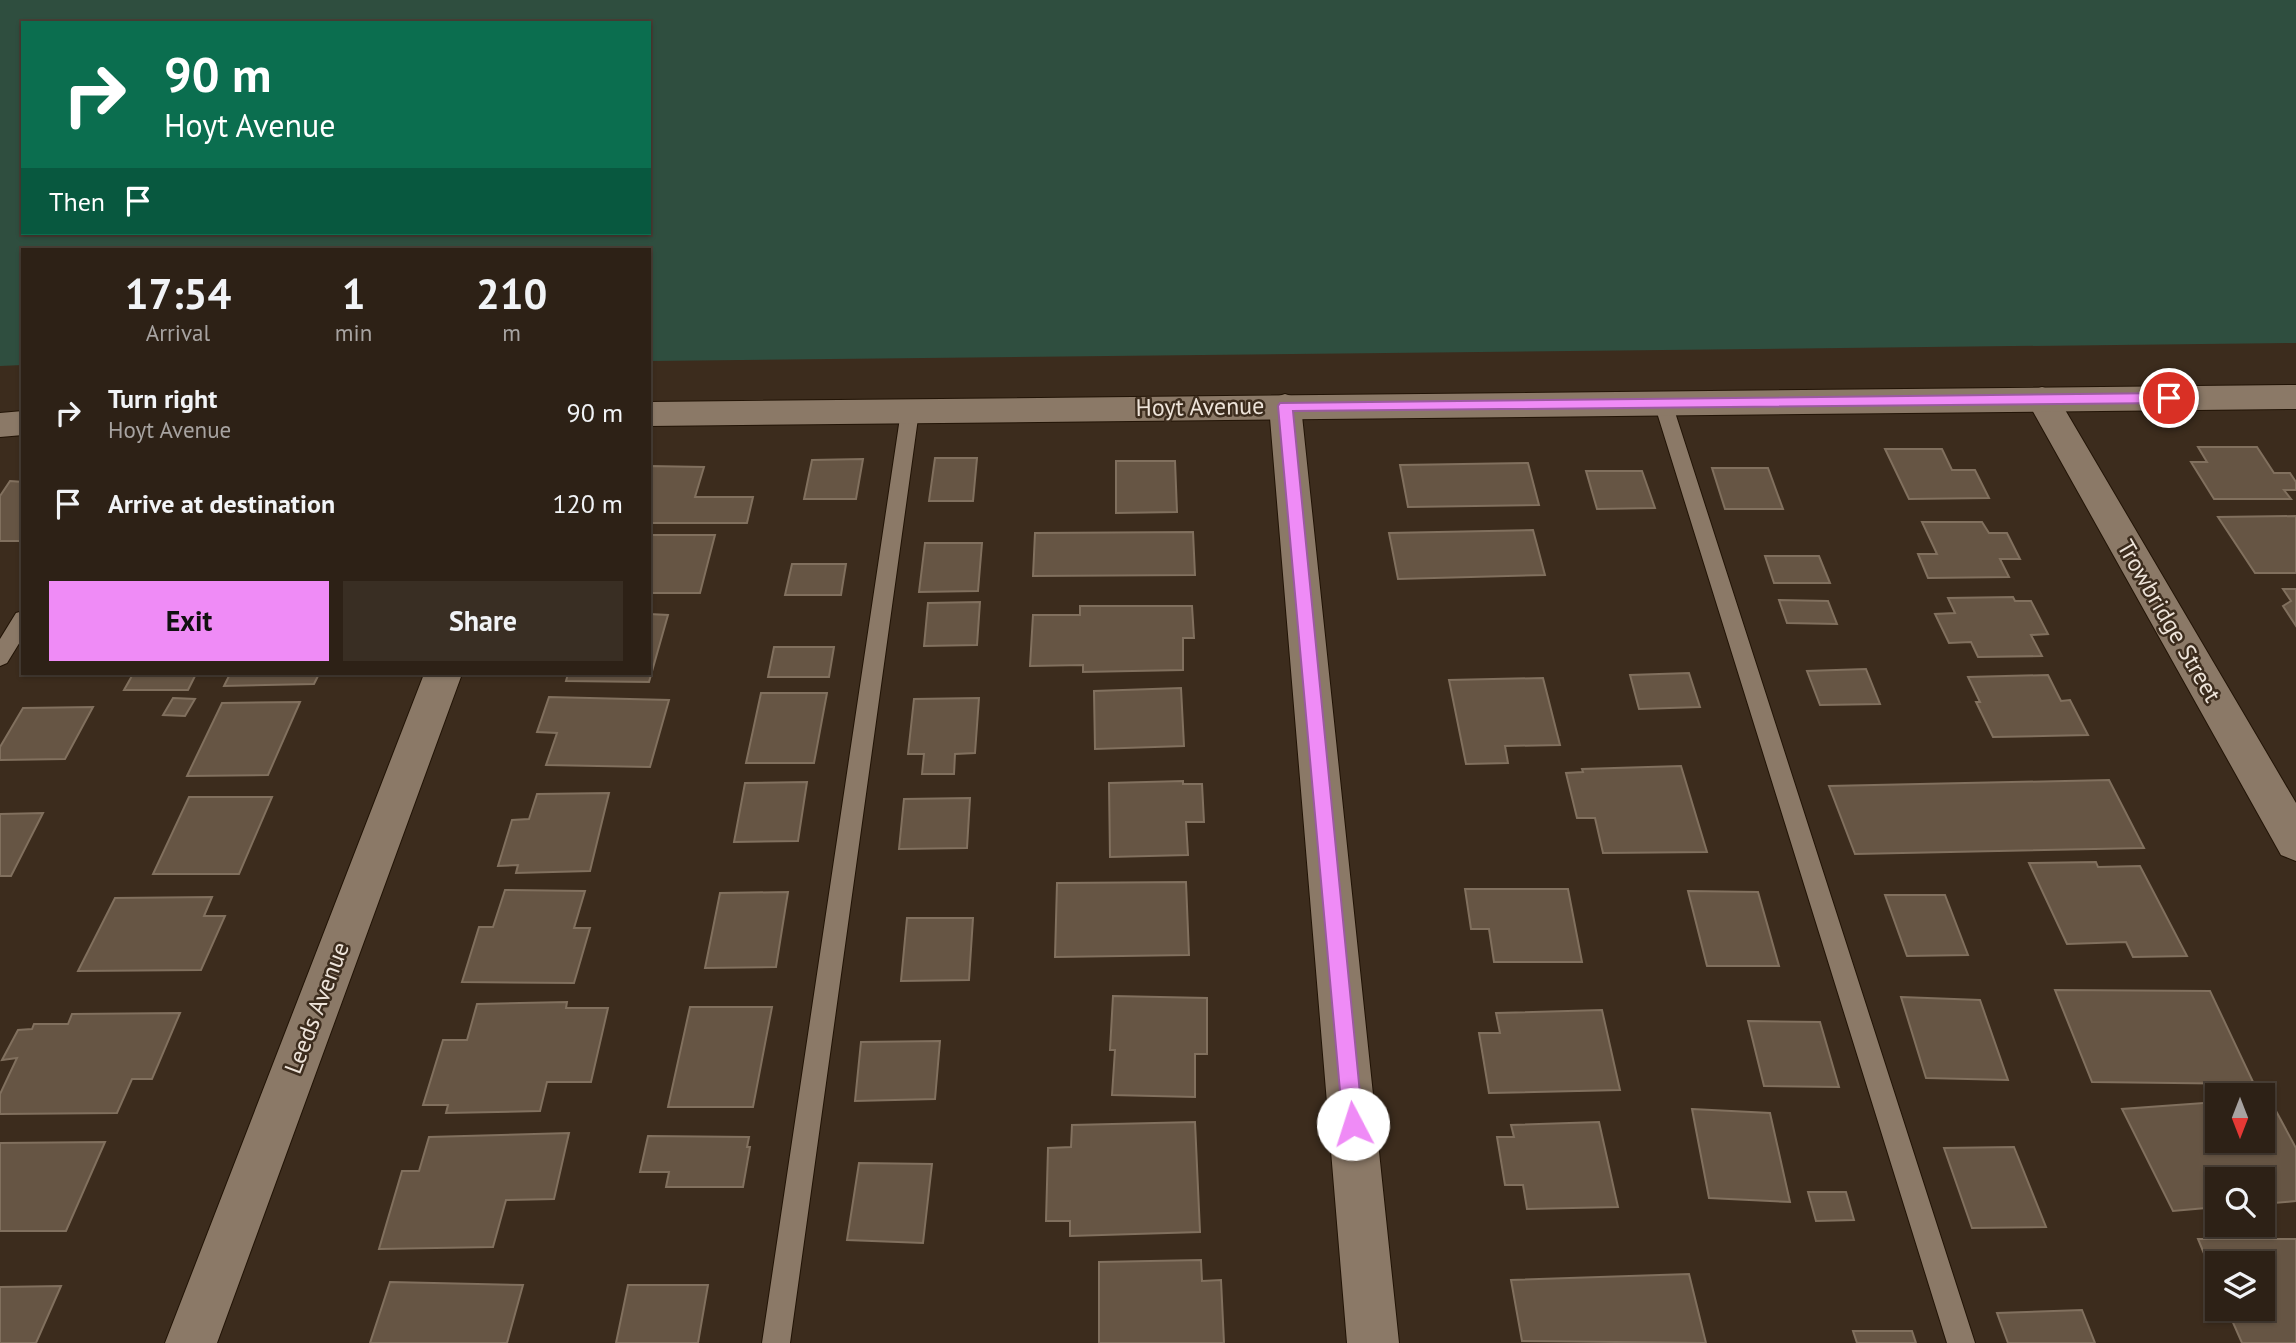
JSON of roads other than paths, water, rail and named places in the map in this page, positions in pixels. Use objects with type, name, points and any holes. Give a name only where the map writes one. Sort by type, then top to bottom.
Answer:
[{"type":"street","name":"Hoyt Avenue","points":[[651,414],[2296,397]]},
{"type":"street","name":"Trowbridge Street","points":[[2042,399],[2296,842]]},
{"type":"street","points":[[1285,406],[1373,1343]]},
{"type":"street","points":[[0,425],[21,423]]},
{"type":"street","name":"Leeds Avenue","points":[[191,1343],[443,675]]},
{"type":"lane","points":[[1663,403],[1961,1343]]},
{"type":"lane","points":[[776,1343],[910,411]]},
{"type":"lane","points":[[0,657],[21,622]]}]
